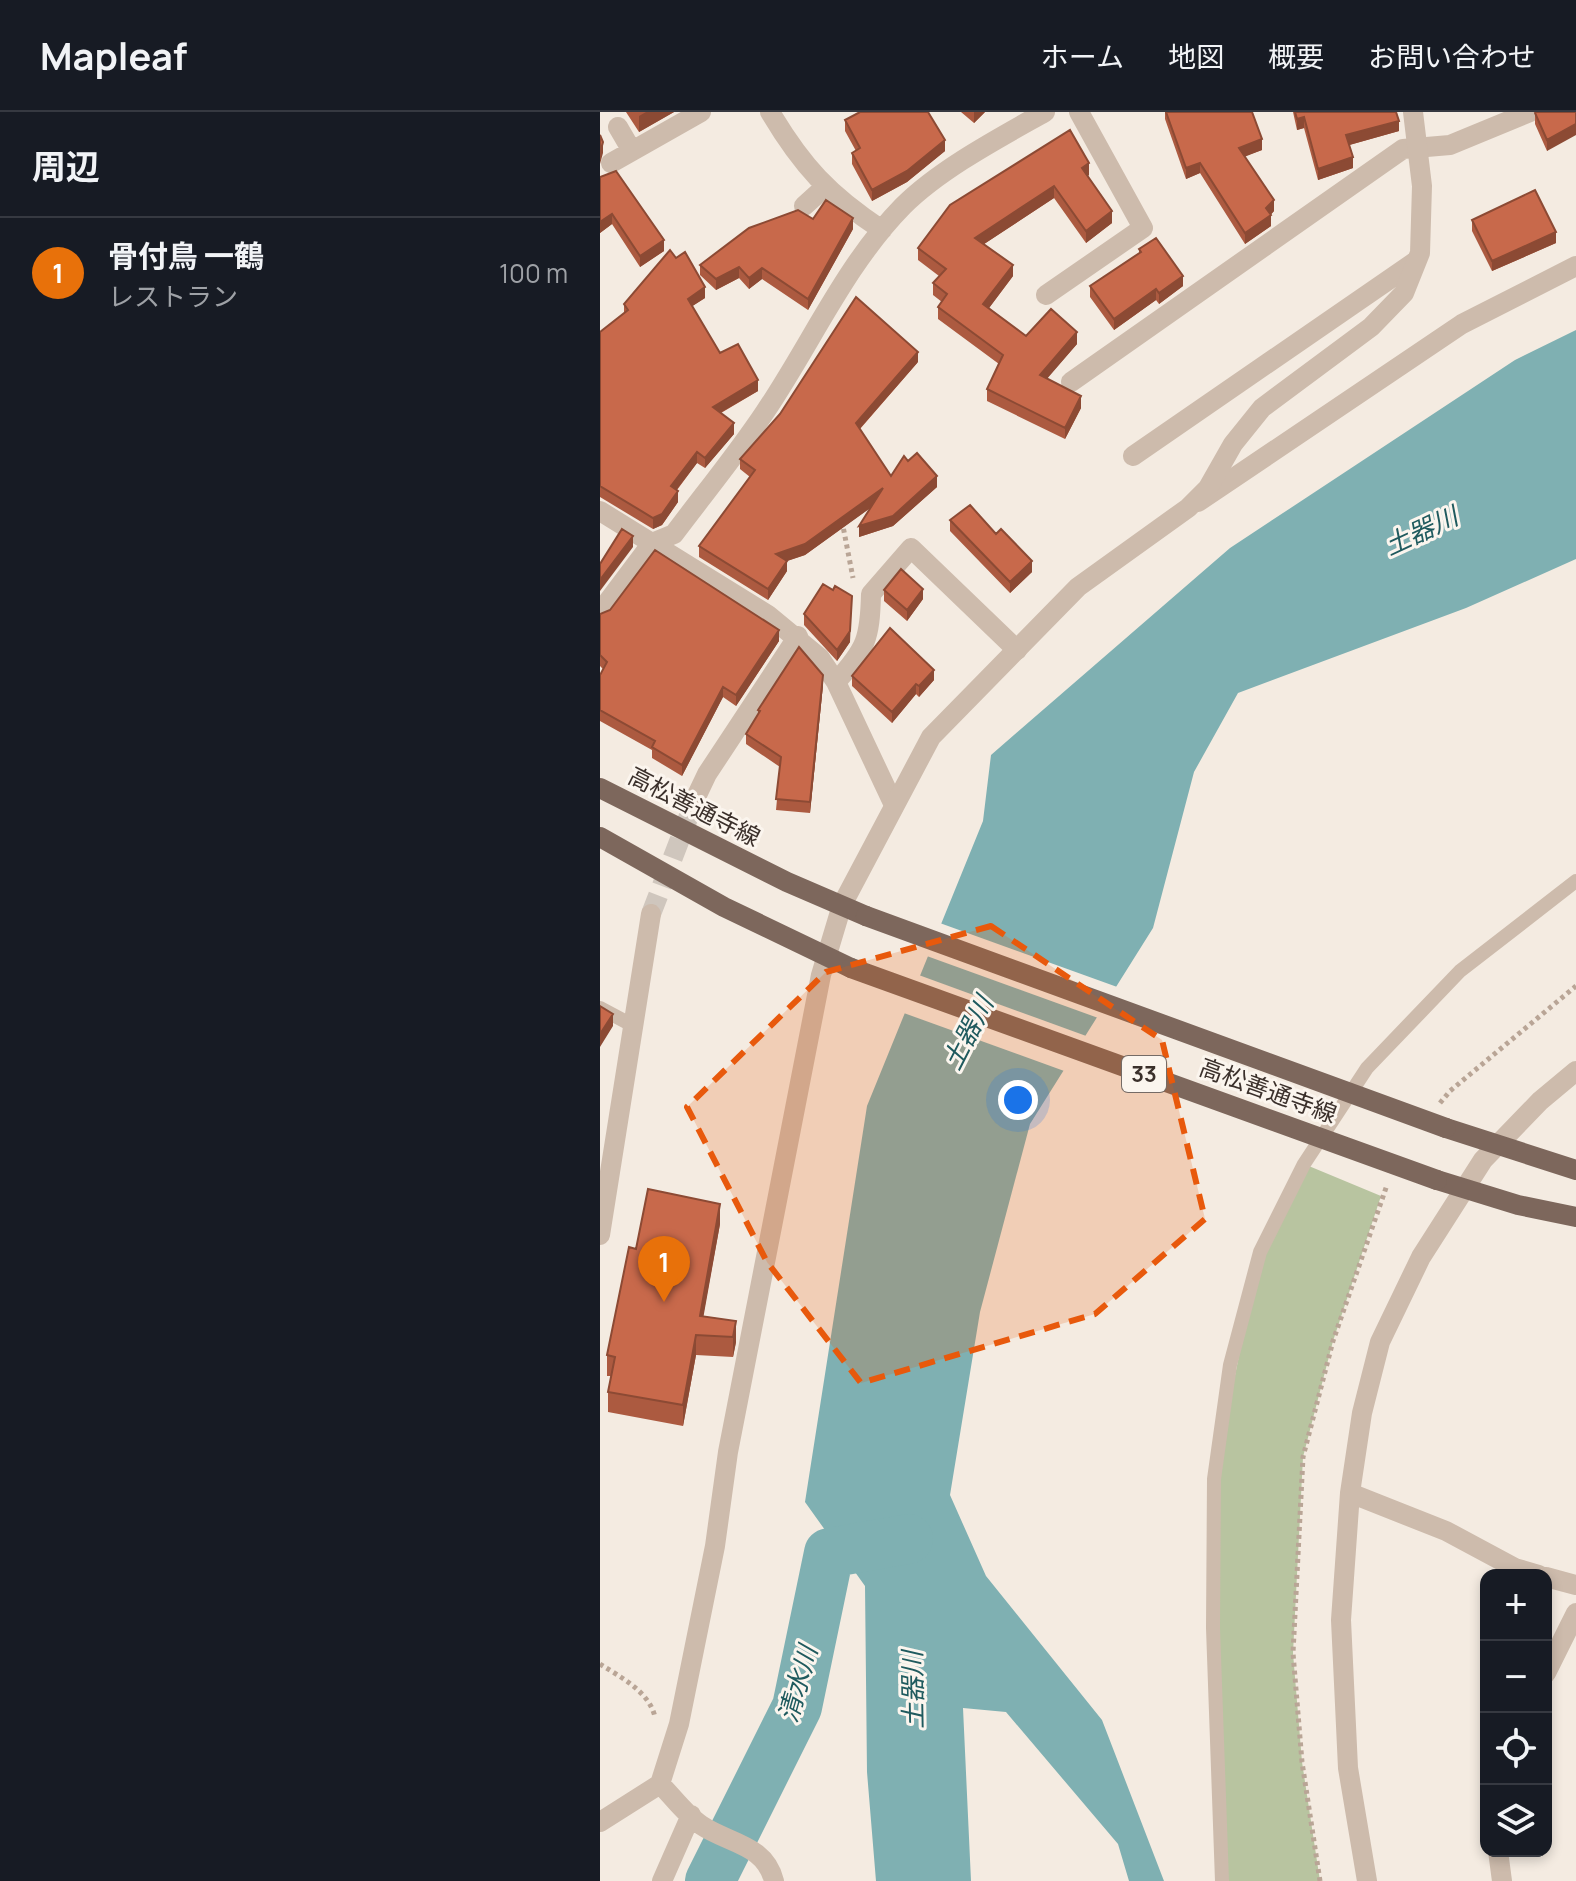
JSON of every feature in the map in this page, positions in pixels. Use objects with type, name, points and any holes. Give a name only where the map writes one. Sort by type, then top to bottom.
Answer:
[{"type":"main road","name":"高松善通寺線","points":[[600,788],[758,868],[866,916],[1495,1146],[1576,1170]]},
{"type":"main road","name":"高松善通寺線","points":[[600,837],[724,907],[851,968],[1462,1190],[1576,1217]]},
{"type":"street","points":[[605,170],[701,112]]},
{"type":"street","points":[[770,112],[837,201],[882,230]]},
{"type":"street","points":[[600,612],[652,543],[674,534],[766,411],[803,345],[882,230],[906,203],[985,147],[1045,112]]},
{"type":"street","points":[[1046,295],[1143,228],[1079,112]]},
{"type":"street","points":[[1188,508],[1208,488],[1233,444],[1262,408],[1371,327],[1404,293],[1420,253],[1422,186],[1413,112]]},
{"type":"street","points":[[1071,382],[1403,149],[1450,145],[1530,112]]},
{"type":"street","points":[[618,127],[632,151]]},
{"type":"street","points":[[804,206],[825,187]]},
{"type":"street","points":[[1133,456],[1416,261]]},
{"type":"street","points":[[600,1822],[660,1784],[679,1724],[715,1546],[728,1452],[826,956],[842,905],[893,803],[931,737],[1078,587],[1188,508],[1462,324],[1576,266]]},
{"type":"street","points":[[600,511],[798,636],[836,682],[893,803]]},
{"type":"street","points":[[836,682],[863,653],[870,632],[871,594],[911,548],[1017,650]]},
{"type":"street","points":[[697,795],[707,774],[798,636]]},
{"type":"street","points":[[601,1225],[651,914]]},
{"type":"street","points":[[1367,1881],[1348,1768],[1341,1620],[1350,1493],[1362,1413],[1380,1342],[1421,1257],[1462,1190],[1495,1146],[1576,1071]]},
{"type":"street","points":[[1350,1493],[1446,1531],[1518,1569]]},
{"type":"street","points":[[1552,1579],[1576,1585]]},
{"type":"street","points":[[1552,1661],[1576,1613]]},
{"type":"street","points":[[660,1784],[695,1820],[766,1871]]},
{"type":"street","points":[[662,1881],[695,1820]]},
{"type":"street","points":[[1499,1857],[1502,1881]]},
{"type":"lane","points":[[1222,1881],[1213,1628],[1214,1479],[1230,1365],[1260,1252],[1304,1164],[1367,1068],[1460,971],[1576,881]]},
{"type":"lane","points":[[600,1008],[632,1025]]},
{"type":"path","points":[[840,516],[855,589]]},
{"type":"path","points":[[600,1664],[635,1687],[653,1708],[657,1723]]},
{"type":"highlighted area","points":[[991,926],[1162,1040],[1205,1219],[1095,1314],[861,1383],[767,1262],[687,1107],[826,972]]},
{"type":"green space","points":[[1304,1164],[1381,1196],[1333,1341],[1303,1457],[1293,1653],[1302,1762],[1320,1881],[1222,1881],[1214,1479],[1260,1252]]},
{"type":"water","name":"土器川","points":[[1576,330],[1576,559],[1466,608],[1238,693],[1194,772],[1153,928],[1030,1124],[980,1312],[950,1495],[986,1576],[1102,1720],[1164,1881],[1129,1881],[1118,1844],[1006,1712],[963,1708],[971,1881],[876,1881],[867,1772],[865,1586],[805,1502],[867,1106],[983,821],[991,755],[1230,548],[1515,360]]},
{"type":"pier","points":[[937,922],[1120,988],[1101,1019],[924,955]]},
{"type":"pier","points":[[916,974],[1089,1037],[1067,1072],[901,1012]]},
{"type":"building","points":[[860,112],[928,112],[945,140],[907,171],[872,190],[852,153],[860,148],[845,120]]},
{"type":"building","points":[[1166,112],[1252,112],[1262,139],[1239,148],[1274,200],[1266,208],[1271,215],[1245,233],[1200,163],[1186,168]]},
{"type":"building","points":[[1295,112],[1396,112],[1399,121],[1346,135],[1353,157],[1318,169],[1304,117],[1297,119]]},
{"type":"building","points":[[1536,112],[1576,112],[1576,124],[1547,140]]},
{"type":"building","points":[[1070,130],[1089,163],[1082,168],[1112,211],[1086,231],[1054,186],[975,238],[1013,265],[983,304],[1026,336],[1051,309],[1077,332],[1040,375],[1081,396],[1065,428],[987,389],[1003,355],[938,307],[947,294],[933,283],[946,269],[918,248],[950,205]]},
{"type":"building","points":[[616,171],[664,240],[640,256],[612,214],[600,222],[600,177]]},
{"type":"building","points":[[1535,190],[1556,232],[1492,261],[1472,220]]},
{"type":"building","points":[[826,200],[853,218],[808,299],[762,268],[749,278],[739,267],[716,279],[700,265],[749,228],[798,210],[813,219]]},
{"type":"building","points":[[1156,238],[1183,276],[1159,293],[1156,289],[1114,319],[1090,286],[1141,252],[1139,249]]},
{"type":"building","points":[[670,250],[676,258],[685,252],[705,287],[688,299],[720,353],[738,344],[758,380],[713,407],[734,423],[705,458],[697,452],[671,486],[678,491],[662,514],[653,518],[600,486],[600,332],[628,310],[624,304]]},
{"type":"building","points":[[856,297],[918,352],[856,423],[891,476],[904,456],[908,461],[917,453],[937,476],[893,516],[859,526],[883,488],[805,544],[776,554],[787,561],[768,589],[699,546],[755,470],[740,459],[780,414]]},
{"type":"building","points":[[970,505],[996,534],[1001,529],[1032,561],[1010,582],[950,520]]},
{"type":"building","points":[[622,529],[633,536],[600,580],[600,564]]},
{"type":"building","points":[[655,550],[779,630],[736,695],[723,687],[682,765],[652,747],[655,741],[600,710],[600,675],[607,662],[600,655],[600,614],[610,610]]},
{"type":"building","points":[[901,569],[923,589],[907,610],[884,590]]},
{"type":"building","points":[[823,584],[833,590],[835,586],[852,596],[850,631],[837,650],[804,614]]},
{"type":"building","points":[[890,628],[934,670],[919,686],[916,684],[892,712],[852,676]]},
{"type":"building","points":[[799,647],[823,675],[810,802],[776,799],[781,757],[746,734]]},
{"type":"building","points":[[600,1006],[613,1014],[600,1034]]},
{"type":"building","points":[[648,1189],[720,1204],[700,1316],[736,1321],[733,1337],[696,1335],[683,1405],[608,1392],[615,1357],[607,1355],[629,1247],[636,1249]]},
{"type":"waterway","name":"清水川","points":[[710,1881],[797,1707],[829,1553],[908,1539]]},
{"type":"tunnel","points":[[651,914],[697,795]]},
{"type":"place","name":"骨付鳥 一鶴","points":[[664,1302]]}]
